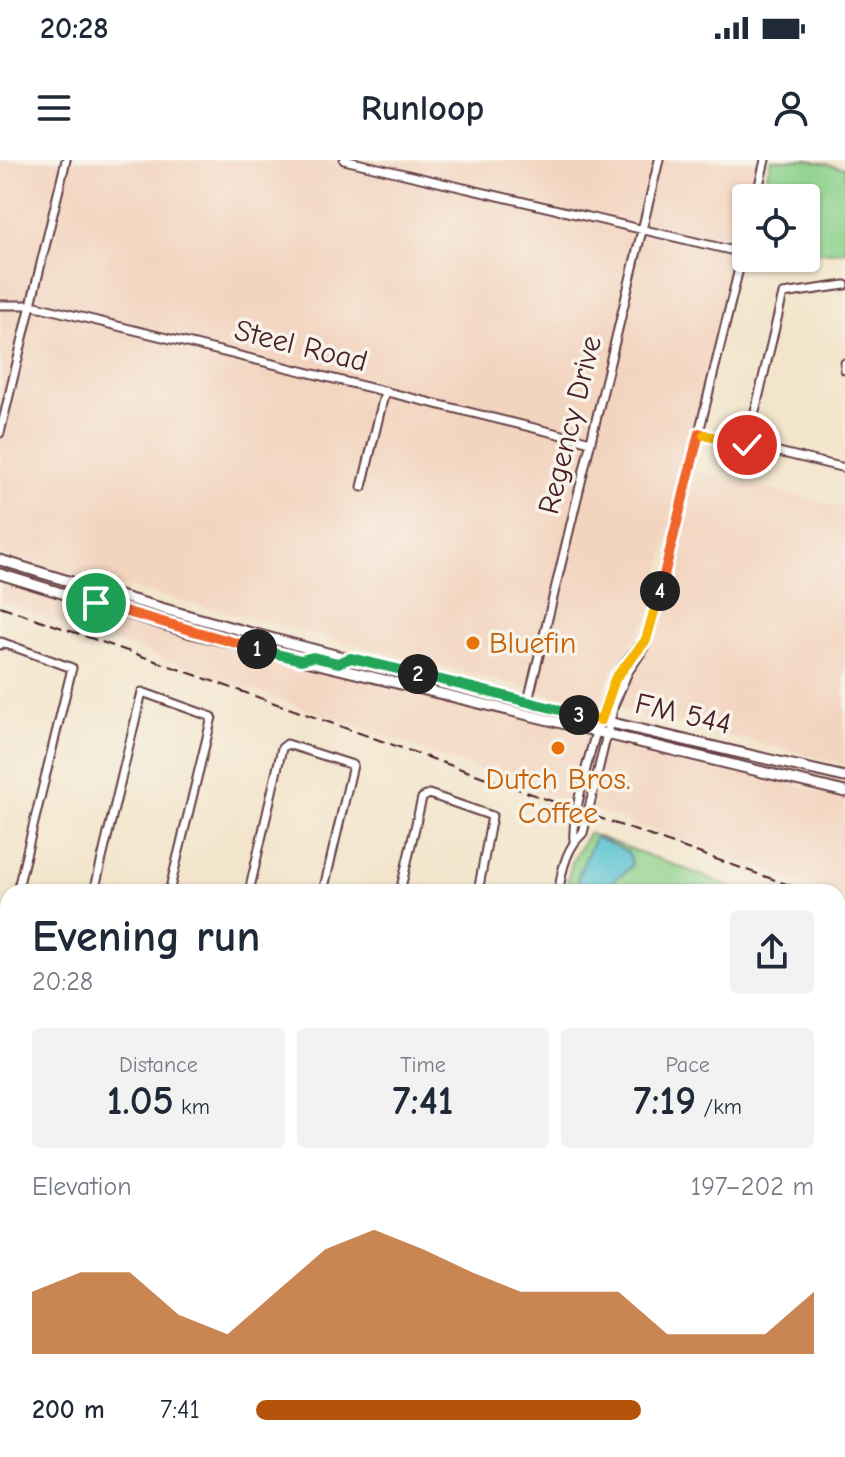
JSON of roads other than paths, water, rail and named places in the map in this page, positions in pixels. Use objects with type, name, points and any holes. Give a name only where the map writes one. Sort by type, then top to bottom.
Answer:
[{"type":"main road","name":"FM 544","points":[[0,560],[153,608],[605,721],[845,777]]},
{"type":"main road","name":"FM 544","points":[[0,574],[191,633],[845,792]]},
{"type":"main road","points":[[33,584],[68,590],[79,585]]},
{"type":"main road","points":[[301,660],[313,657],[338,663],[351,658]]},
{"type":"main road","points":[[451,697],[454,683]]},
{"type":"main road","points":[[734,766],[737,751]]},
{"type":"street","points":[[0,433],[66,160]]},
{"type":"street","points":[[344,160],[732,250]]},
{"type":"street","name":"Regency Drive","points":[[528,701],[659,160]]},
{"type":"street","points":[[759,184],[765,160]]},
{"type":"street","points":[[574,840],[583,833],[592,798],[615,679],[646,640],[738,272]]},
{"type":"street","points":[[747,445],[785,293],[845,285]]},
{"type":"street","name":"Steel Road","points":[[0,305],[32,305],[591,442]]},
{"type":"street","points":[[845,363],[845,370]]},
{"type":"street","points":[[362,487],[385,391]]},
{"type":"street","points":[[699,433],[845,468]]},
{"type":"street","points":[[0,644],[72,668],[19,884]]},
{"type":"street","points":[[96,884],[142,692],[212,717],[171,884]]},
{"type":"street","points":[[561,884],[574,840],[573,829],[581,795],[602,734]]},
{"type":"street","points":[[251,884],[285,745],[353,765],[325,884]]},
{"type":"street","points":[[402,884],[425,795],[492,816],[479,884]]},
{"type":"street","points":[[581,795],[592,798]]},
{"type":"water","points":[[595,837],[628,852],[632,864],[608,884],[579,884],[578,876]]},
{"type":"railway","points":[[0,606],[786,884]]},
{"type":"place","name":"Bluefin","points":[[473,643]]},
{"type":"place","name":"Dutch Bros. Coffee","points":[[558,748]]}]
